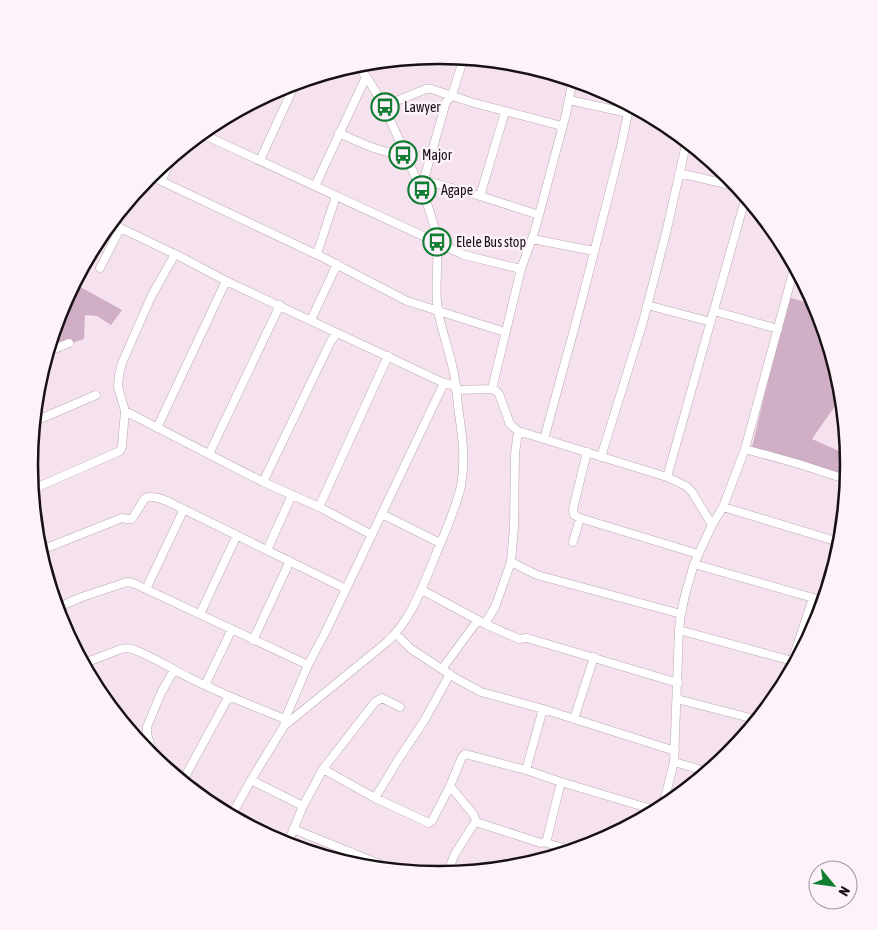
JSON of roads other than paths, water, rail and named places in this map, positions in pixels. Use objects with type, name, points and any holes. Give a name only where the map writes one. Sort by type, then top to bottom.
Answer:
[{"type":"street","points":[[421,190],[446,102],[452,95],[462,64]]},
{"type":"street","points":[[284,723],[396,634],[422,590],[455,504],[462,477],[464,446],[452,365],[438,310],[436,288],[437,243],[431,215],[384,106],[363,71]]},
{"type":"street","points":[[315,186],[366,77]]},
{"type":"street","points":[[492,389],[521,269],[539,215],[572,87]]},
{"type":"street","points":[[384,106],[426,89],[431,89],[474,104],[562,126]]},
{"type":"street","points":[[260,160],[292,92]]},
{"type":"street","points":[[544,439],[620,151],[628,113],[569,100]]},
{"type":"street","points":[[480,196],[505,112]]},
{"type":"street","points":[[339,133],[378,151],[406,155]]},
{"type":"street","points":[[208,137],[464,256],[521,269]]},
{"type":"street","points":[[601,457],[647,306],[685,148]]},
{"type":"street","points":[[161,181],[166,171]]},
{"type":"street","points":[[680,173],[726,184]]},
{"type":"street","points":[[157,179],[338,264],[407,302],[505,332]]},
{"type":"street","points":[[424,180],[539,215]]},
{"type":"street","points":[[317,254],[336,196]]},
{"type":"street","points":[[666,477],[744,204]]},
{"type":"street","points":[[116,227],[175,254],[226,281],[444,383],[456,388],[492,389],[496,391],[499,394],[510,424],[518,431],[666,477],[686,486],[692,492],[712,525]]},
{"type":"street","points":[[100,268],[120,229]]},
{"type":"street","points":[[532,239],[594,251]]},
{"type":"street","points":[[38,487],[120,451],[125,411],[118,387],[122,363],[151,297],[175,254]]},
{"type":"street","points":[[311,320],[338,264]]},
{"type":"street","points":[[665,797],[674,762],[680,614],[684,596],[698,554],[722,507],[745,449],[792,274]]},
{"type":"street","points":[[157,428],[226,281]]},
{"type":"street","points":[[209,454],[280,306]]},
{"type":"street","points":[[647,306],[710,322]]},
{"type":"street","points":[[714,311],[778,329]]},
{"type":"street","points":[[263,482],[331,341],[334,331]]},
{"type":"street","points":[[55,349],[69,343]]},
{"type":"street","points":[[319,507],[388,356]]},
{"type":"street","points":[[235,811],[284,723],[308,665],[444,383]]},
{"type":"street","points":[[40,419],[96,395]]},
{"type":"street","points":[[125,411],[263,482],[319,507],[372,534]]},
{"type":"street","points":[[442,669],[495,606],[511,562],[514,527],[515,454],[518,431]]},
{"type":"street","points":[[745,449],[840,477]]},
{"type":"street","points":[[586,452],[573,512],[574,515],[698,554]]},
{"type":"street","points":[[267,550],[292,495]]},
{"type":"street","points":[[46,548],[122,518],[132,519],[147,497],[160,499],[184,510],[346,589]]},
{"type":"street","points":[[722,507],[833,540]]},
{"type":"street","points":[[146,589],[184,510]]},
{"type":"street","points":[[382,514],[440,543]]},
{"type":"street","points":[[573,542],[580,518]]},
{"type":"street","points":[[200,614],[237,535]]},
{"type":"street","points":[[253,640],[290,561]]},
{"type":"street","points":[[511,562],[537,575],[680,614]]},
{"type":"street","points":[[694,564],[817,599]]},
{"type":"street","points":[[63,605],[127,582],[132,583],[308,665]]},
{"type":"street","points":[[422,590],[482,622],[519,639],[527,638],[678,683]]},
{"type":"street","points":[[801,639],[813,598]]},
{"type":"street","points":[[204,685],[232,629]]},
{"type":"street","points":[[680,630],[790,661]]},
{"type":"street","points":[[396,634],[412,649],[481,692],[543,709],[675,751]]},
{"type":"street","points":[[89,662],[127,648],[132,648],[284,723]]},
{"type":"street","points":[[574,719],[594,657]]},
{"type":"street","points":[[150,744],[147,727],[160,693],[174,670]]},
{"type":"street","points":[[375,798],[424,721],[450,674]]},
{"type":"street","points":[[185,776],[229,696]]},
{"type":"street","points":[[289,838],[302,806],[323,769],[375,702],[382,698],[400,707]]},
{"type":"street","points":[[677,699],[751,718]]},
{"type":"street","points":[[526,770],[543,709]]},
{"type":"street","points":[[323,769],[375,798],[430,823],[450,786],[462,756],[465,754],[526,770],[648,808]]},
{"type":"street","points":[[674,762],[701,770]]},
{"type":"street","points":[[251,780],[302,806]]},
{"type":"street","points":[[544,842],[547,839],[561,782]]},
{"type":"street","points":[[450,786],[474,815],[476,822]]},
{"type":"street","points":[[476,822],[561,847]]},
{"type":"street","points":[[450,866],[455,854],[476,822]]},
{"type":"street","points":[[293,829],[372,861]]},
{"type":"street","points":[[349,856],[351,852]]},
{"type":"place","name":"Lawyer","points":[[385,107]]},
{"type":"place","name":"Major","points":[[403,155]]},
{"type":"place","name":"Agape","points":[[422,190]]},
{"type":"place","name":"Elele Bus stop","points":[[437,242]]}]
